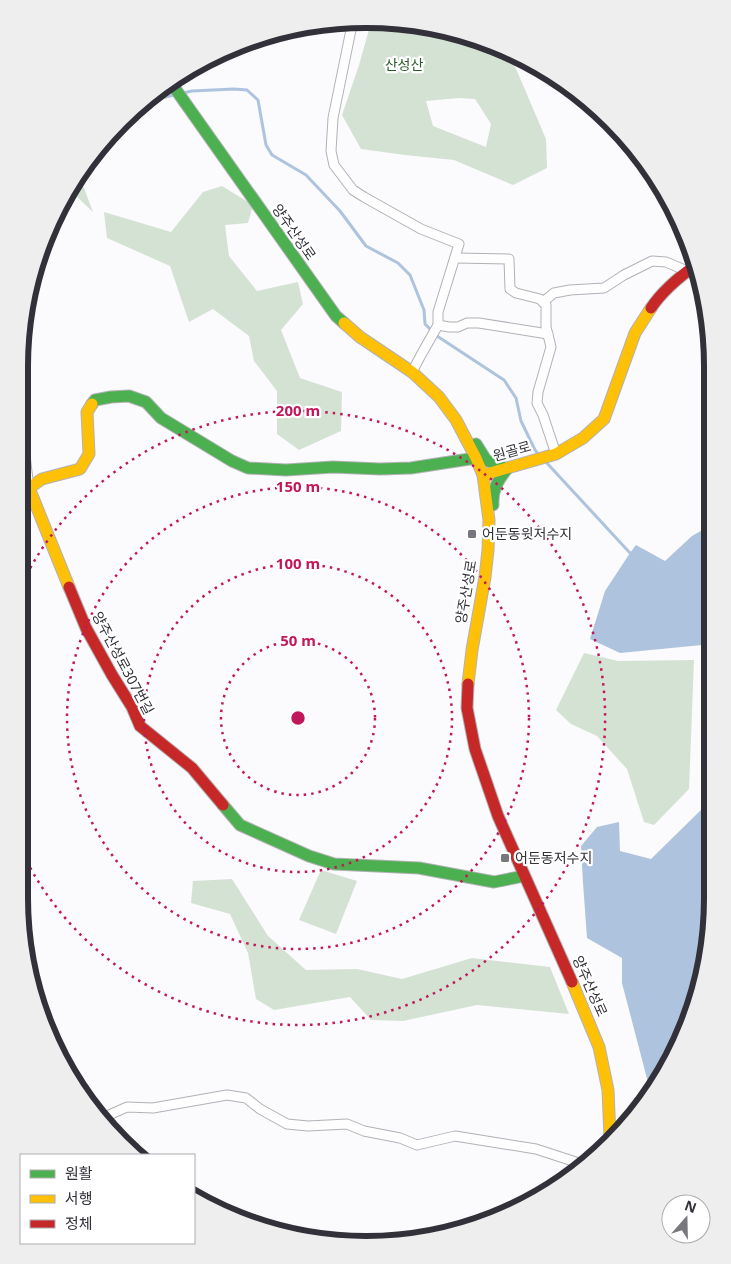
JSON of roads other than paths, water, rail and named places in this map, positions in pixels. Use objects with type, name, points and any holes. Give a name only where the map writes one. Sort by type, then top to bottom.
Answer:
[{"type":"street","points":[[350,28],[333,118],[331,151],[334,166],[353,190],[364,197],[421,229],[459,244],[438,312],[437,327],[412,372]]},
{"type":"street","name":"양주산성로","points":[[173,87],[336,316],[360,337],[412,372],[439,397],[456,420],[476,458],[483,475],[489,520],[487,566],[470,662],[467,697],[467,708],[475,749],[494,807],[599,1047],[608,1090],[610,1133]]},
{"type":"street","points":[[455,258],[509,259],[510,288],[516,293],[540,299],[546,305],[546,328],[551,348],[538,392],[537,403],[543,415],[553,455]]},
{"type":"street","points":[[543,302],[554,294],[570,290],[604,288],[624,275],[652,261],[689,267]]},
{"type":"street","name":"원골로","points":[[483,475],[553,455],[583,438],[604,419],[635,333],[655,302],[674,281],[690,270]]},
{"type":"street","points":[[437,327],[458,327],[467,323],[479,323],[548,334]]},
{"type":"street","points":[[29,488],[42,479],[80,469],[89,454],[87,412],[95,400],[111,397],[129,396],[146,402],[161,418],[232,461],[248,468],[286,470],[333,467],[411,468],[476,458]]},
{"type":"street","points":[[456,420],[464,425],[486,460],[507,469],[494,488],[492,498],[494,531],[488,538]]},
{"type":"street","name":"양주산성로307번길","points":[[28,480],[29,488],[86,628],[132,707],[140,726],[192,768],[240,825],[309,856],[334,864],[419,868],[494,882],[524,876]]},
{"type":"street","points":[[108,1117],[127,1107],[153,1108],[227,1095],[246,1098],[260,1109],[287,1124],[308,1126],[347,1124],[417,1144],[455,1136],[536,1149],[577,1162]]},
{"type":"water","points":[[704,529],[704,688],[702,645],[620,653],[590,639],[605,591],[636,545],[665,561],[692,536]]},
{"type":"water","points":[[704,770],[704,899],[701,943],[686,1007],[669,1048],[648,1084],[622,983],[622,958],[587,938],[581,846],[597,827],[619,822],[620,851],[651,859],[702,809]]},
{"type":"waterway","points":[[183,93],[234,89],[247,90],[258,100],[266,145],[272,155],[306,175],[340,211],[366,246],[398,263],[410,275],[424,310],[425,324],[437,336],[504,380],[516,398],[521,421],[539,455]]},
{"type":"waterway","points":[[158,99],[174,95]]},
{"type":"waterway","points":[[545,461],[630,553]]},
{"type":"place","name":"어둔동윗저수지","points":[[472,534]]},
{"type":"place","name":"어둔동저수지","points":[[505,858]]},
{"type":"park label","name":"산성산","points":[[404,65]]}]
